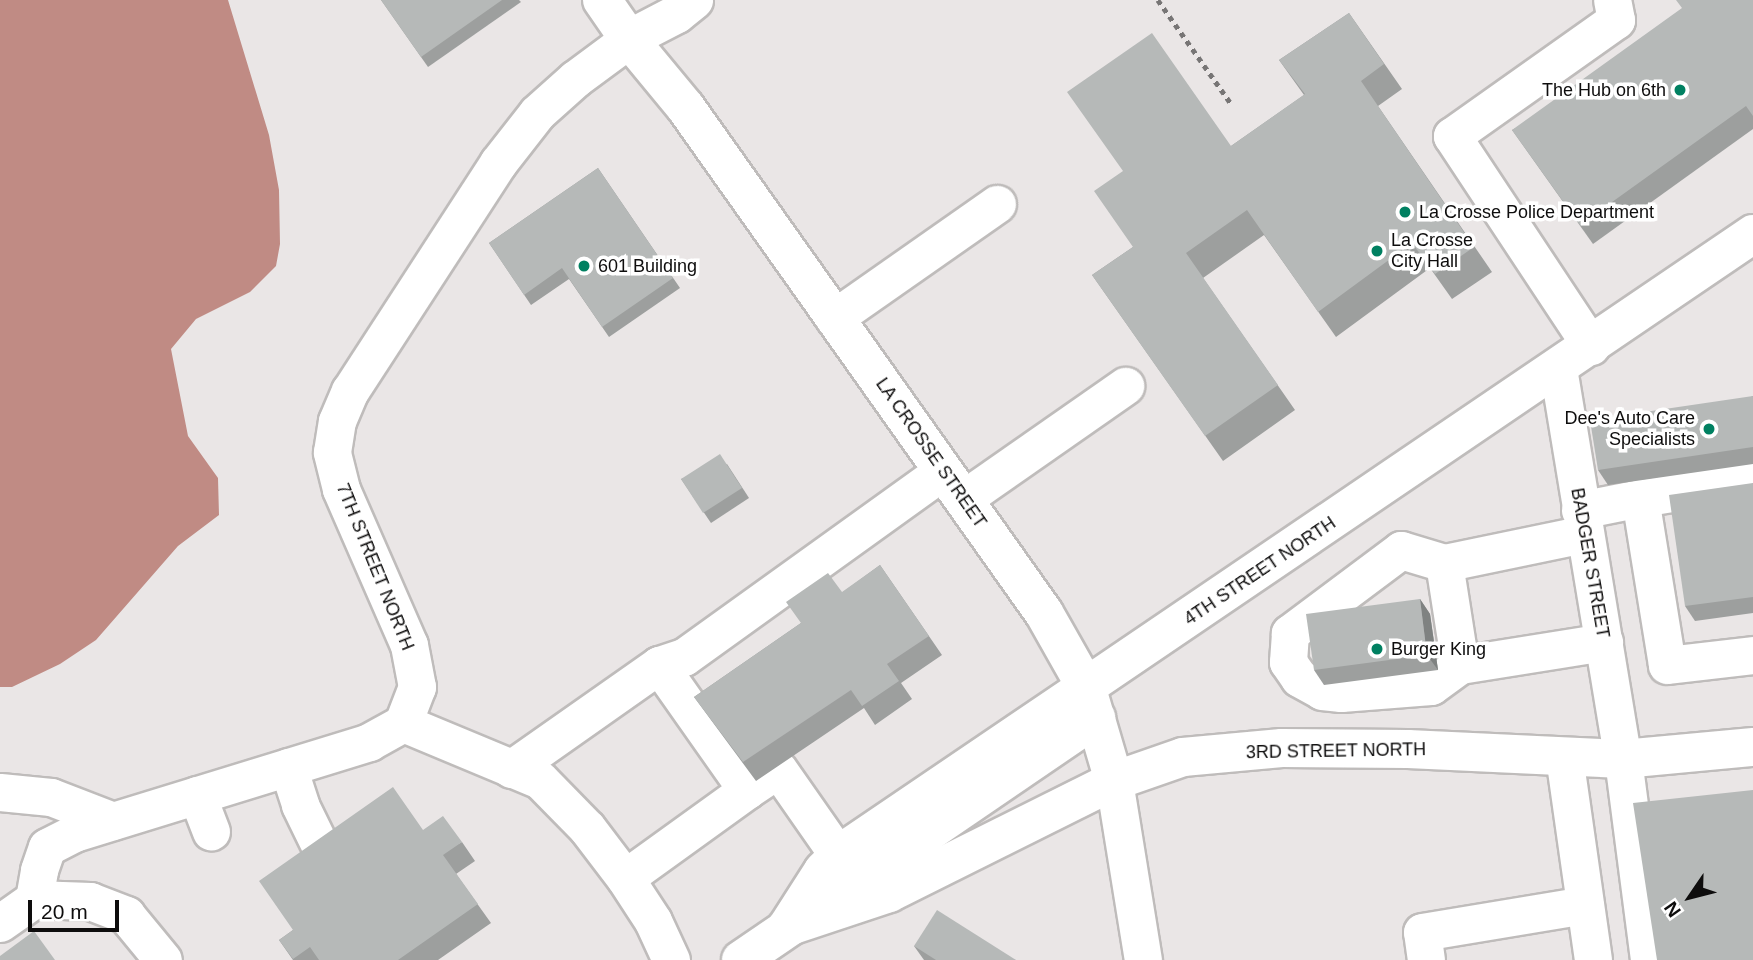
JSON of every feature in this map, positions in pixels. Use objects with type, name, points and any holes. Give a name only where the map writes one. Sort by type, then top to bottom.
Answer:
[{"type":"main road","name":"LA CROSSE STREET","points":[[602,0],[629,39],[686,108],[1044,613],[1091,704],[1114,782]]},
{"type":"main road","name":"7TH STREET NORTH","points":[[629,39],[654,0]]},
{"type":"main road","name":"7TH STREET NORTH","points":[[629,39],[677,14],[694,0]]},
{"type":"main road","name":"4TH STREET NORTH","points":[[787,927],[823,872],[838,855],[1091,704],[1558,368],[1753,234]]},
{"type":"main road","name":"3RD STREET NORTH","points":[[741,960],[1091,704]]},
{"type":"main road","name":"3RD STREET NORTH","points":[[787,927],[889,893],[1114,782],[1183,757],[1282,748],[1408,749],[1623,759],[1753,747]]},
{"type":"street","points":[[1591,346],[1452,136],[1616,20],[1612,0]]},
{"type":"street","name":"7TH STREET NORTH","points":[[403,723],[417,687],[409,645],[341,489],[332,452],[337,421],[350,391],[498,163],[537,113],[575,79],[629,39]]},
{"type":"street","points":[[834,318],[997,204]]},
{"type":"street","name":"BADGER STREET","points":[[1558,368],[1623,759],[1649,960]]},
{"type":"street","points":[[511,769],[659,665],[684,657],[953,485],[1125,386]]},
{"type":"street","points":[[1604,642],[1460,665],[1431,687],[1341,693],[1322,691],[1299,678],[1288,662],[1290,633],[1401,550],[1444,563],[1582,522],[1640,498],[1753,480]]},
{"type":"street","points":[[1640,498],[1667,665],[1753,654]]},
{"type":"street","points":[[1444,563],[1460,665]]},
{"type":"street","points":[[1594,590],[1653,581]]},
{"type":"street","points":[[659,665],[747,790]]},
{"type":"street","points":[[34,899],[39,870],[47,847],[74,832],[369,742],[403,723],[540,780],[587,828],[625,878],[653,921],[671,960]]},
{"type":"street","points":[[1564,756],[1594,960]]},
{"type":"street","points":[[288,767],[300,805],[319,844]]},
{"type":"street","points":[[625,878],[778,769],[838,855]]},
{"type":"street","name":"LA CROSSE STREET","points":[[1114,782],[1143,960]]},
{"type":"street","points":[[0,792],[51,797],[113,821]]},
{"type":"street","points":[[197,795],[211,831]]},
{"type":"street","points":[[0,923],[34,899],[90,901],[126,915],[163,960]]},
{"type":"street","points":[[1426,960],[1422,932],[1586,905]]},
{"type":"path","points":[[1158,0],[1232,105]]},
{"type":"shaded area","points":[[0,0],[228,0],[269,135],[279,190],[280,244],[276,266],[250,292],[196,319],[171,349],[188,436],[218,478],[219,515],[178,546],[96,640],[60,664],[12,687],[0,687]]},
{"type":"building","points":[[381,0],[502,0],[421,57]]},
{"type":"building","name":"The Hub on 6th","points":[[1676,0],[1753,0],[1753,116],[1746,106],[1580,225],[1512,130],[1682,8]]},
{"type":"building","name":"La Crosse City Hall","points":[[1349,13],[1384,64],[1361,81],[1474,247],[1435,274],[1412,243],[1318,312],[1247,210],[1186,253],[1278,385],[1205,436],[1092,275],[1133,247],[1094,191],[1123,171],[1067,92],[1152,33],[1231,146],[1305,94],[1279,60]]},
{"type":"building","name":"601 Building","points":[[598,168],[673,278],[602,327],[562,268],[524,295],[489,243]]},
{"type":"building","points":[[1753,396],[1753,447],[1598,470],[1590,420]]},
{"type":"building","points":[[720,454],[742,488],[703,513],[681,479]]},
{"type":"building","points":[[1753,483],[1753,597],[1685,606],[1669,495]]},
{"type":"building","points":[[880,565],[929,636],[887,664],[899,681],[862,706],[851,690],[743,762],[694,697],[801,623],[786,602],[828,573],[842,592]]},
{"type":"building","name":"Burger King","points":[[1420,599],[1427,655],[1314,670],[1306,614]]},
{"type":"building","points":[[393,787],[423,830],[443,816],[462,842],[443,855],[478,904],[398,960],[319,960],[310,947],[293,959],[279,940],[293,930],[259,881]]},
{"type":"building","points":[[1753,790],[1753,960],[1657,960],[1633,803]]},
{"type":"building","points":[[937,910],[1016,960],[936,960],[914,946]]},
{"type":"building","points":[[34,931],[55,960],[0,960],[0,956]]},
{"type":"place","name":"The Hub on 6th","points":[[1680,90]]},
{"type":"place","name":"La Crosse Police Department","points":[[1405,212]]},
{"type":"place","name":"La Crosse City Hall","points":[[1377,251]]},
{"type":"place","name":"601 Building","points":[[584,266]]},
{"type":"place","name":"Dee's Auto Care Specialists","points":[[1709,429]]},
{"type":"place","name":"Burger King","points":[[1377,649]]}]
